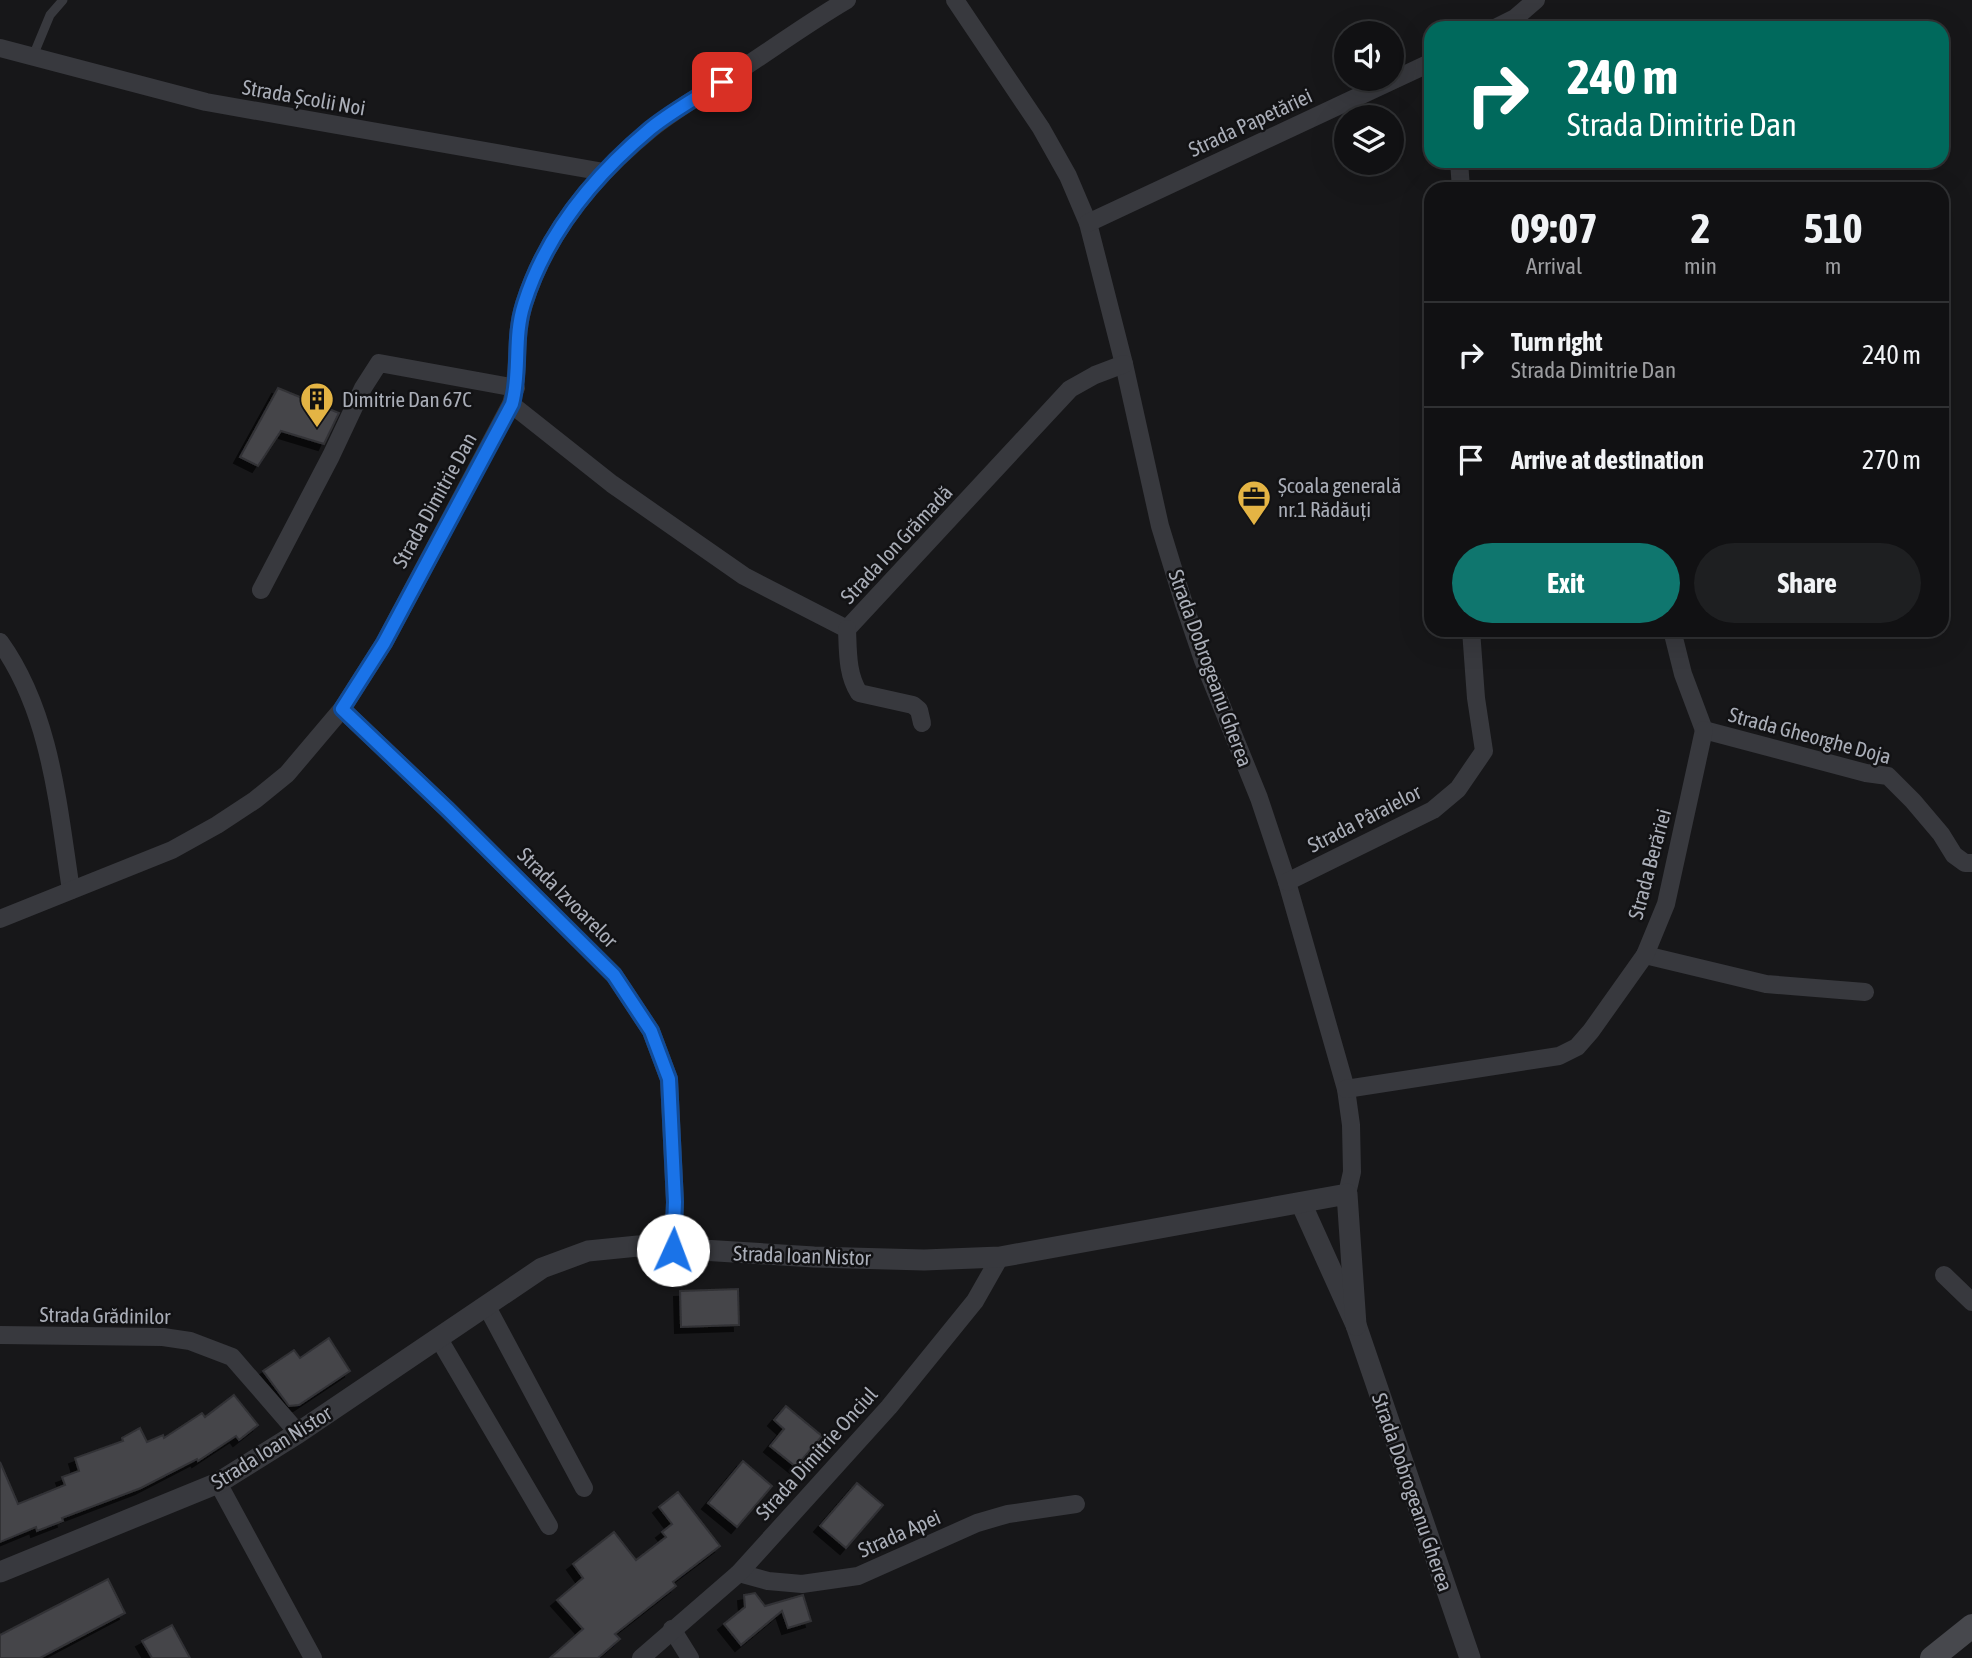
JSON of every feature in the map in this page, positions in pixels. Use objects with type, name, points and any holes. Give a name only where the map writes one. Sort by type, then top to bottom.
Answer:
[{"type":"main road","points":[[1932,1658],[1972,1626]]},
{"type":"street","name":"Strada Dimitrie Dan","points":[[0,919],[172,850],[245,806],[287,774],[342,709],[384,643],[514,396],[517,334],[524,305],[533,280],[574,206],[604,172],[652,128],[848,0]]},
{"type":"street","name":"Strada Dobrogeanu Gherea","points":[[955,0],[1041,128],[1068,176],[1088,223],[1124,364],[1160,526],[1203,660],[1259,798],[1287,882],[1346,1089],[1351,1125],[1352,1172],[1348,1194],[1356,1325]]},
{"type":"street","points":[[1509,21],[1536,0]]},
{"type":"street","name":"Strada Școlii Noi","points":[[0,48],[205,103],[604,172]]},
{"type":"street","name":"Strada Papetăriei","points":[[1088,223],[1424,66]]},
{"type":"street","points":[[261,590],[363,388],[379,363],[514,396]]},
{"type":"street","name":"Strada Ion Grămadă","points":[[514,396],[612,484],[744,576],[847,629],[1070,388],[1124,364]]},
{"type":"street","points":[[847,629],[848,663],[853,684],[859,693],[913,705],[919,710],[922,723]]},
{"type":"street","name":"Strada Pâraielor","points":[[1287,882],[1433,810],[1458,789],[1484,751],[1476,698],[1472,637]]},
{"type":"street","name":"Strada Gheorghe Doja","points":[[1674,637],[1683,674],[1704,730],[1866,773],[1888,776],[1934,826],[1954,855],[1965,863],[1972,863]]},
{"type":"street","points":[[0,642],[18,669],[43,732],[55,783],[71,890]]},
{"type":"street","name":"Strada Izvoarelor","points":[[342,709],[605,966],[631,999],[651,1031],[669,1079],[675,1202],[673,1250]]},
{"type":"street","name":"Strada Berăriei","points":[[1346,1089],[1559,1056],[1577,1046],[1591,1031],[1645,955],[1666,904],[1704,730]]},
{"type":"street","points":[[1645,955],[1766,984],[1865,992]]},
{"type":"street","name":"Strada Ioan Nistor","points":[[0,1572],[218,1483],[298,1433],[542,1268],[588,1251],[638,1246],[673,1250],[924,1260],[1000,1257],[1348,1194]]},
{"type":"street","name":"Strada Dobrogeanu Gherea","points":[[1301,1203],[1356,1325],[1471,1658]]},
{"type":"street","name":"Strada Dimitrie Onciul","points":[[641,1658],[739,1573],[889,1407],[975,1301],[1000,1257]]},
{"type":"street","points":[[1944,1275],[1972,1302]]},
{"type":"street","points":[[486,1306],[584,1488]]},
{"type":"street","name":"Strada Grădinilor","points":[[0,1335],[163,1337],[190,1341],[232,1357],[298,1433]]},
{"type":"street","points":[[439,1339],[549,1526]]},
{"type":"street","points":[[218,1483],[313,1658]]},
{"type":"street","name":"Strada Apei","points":[[739,1573],[768,1581],[802,1584],[858,1576],[977,1523],[1008,1514],[1076,1504]]},
{"type":"street","points":[[672,1629],[690,1658]]},
{"type":"lane","points":[[33,56],[50,15],[63,0]]},
{"type":"building","name":"Dimitrie Dan 67C","points":[[278,388],[339,413],[324,444],[281,431],[258,466],[240,457]]},
{"type":"building","points":[[738,1289],[739,1325],[681,1327],[680,1291]]},
{"type":"building","points":[[329,1338],[350,1371],[299,1405],[289,1406],[263,1371],[294,1350],[300,1358]]},
{"type":"building","points":[[234,1395],[258,1425],[239,1440],[236,1436],[198,1461],[197,1459],[141,1488],[62,1518],[63,1521],[37,1531],[36,1527],[0,1542],[0,1462],[18,1504],[65,1485],[62,1477],[79,1471],[75,1458],[123,1441],[122,1438],[140,1428],[147,1442],[163,1435],[164,1438],[202,1413],[205,1417]]},
{"type":"building","points":[[786,1406],[822,1436],[796,1467],[770,1446],[784,1429],[774,1420]]},
{"type":"building","points":[[743,1461],[772,1486],[737,1527],[708,1503]]},
{"type":"building","points":[[857,1483],[883,1505],[846,1548],[820,1526]]},
{"type":"building","points":[[678,1492],[720,1546],[673,1582],[676,1586],[615,1634],[620,1639],[598,1658],[550,1658],[583,1629],[557,1600],[583,1578],[573,1564],[614,1532],[636,1560],[666,1537],[662,1532],[672,1524],[659,1507]]},
{"type":"building","points":[[108,1579],[125,1613],[40,1658],[0,1658],[0,1635]]},
{"type":"building","points":[[755,1593],[765,1606],[803,1595],[811,1621],[788,1628],[782,1611],[741,1645],[724,1624],[745,1607],[744,1595]]},
{"type":"building","points":[[172,1625],[190,1658],[152,1658],[142,1641]]},
{"type":"place","name":"Dimitrie Dan 67C","points":[[317,429]]},
{"type":"place","name":"Școala generală nr.1 Rădăuți","points":[[1254,527]]},
{"type":"route","points":[[673,1250],[675,1202],[669,1079],[651,1031],[614,975],[342,709],[384,643],[512,404],[516,388],[517,334],[524,305],[548,250],[574,206],[604,172],[652,128],[722,82]]}]
